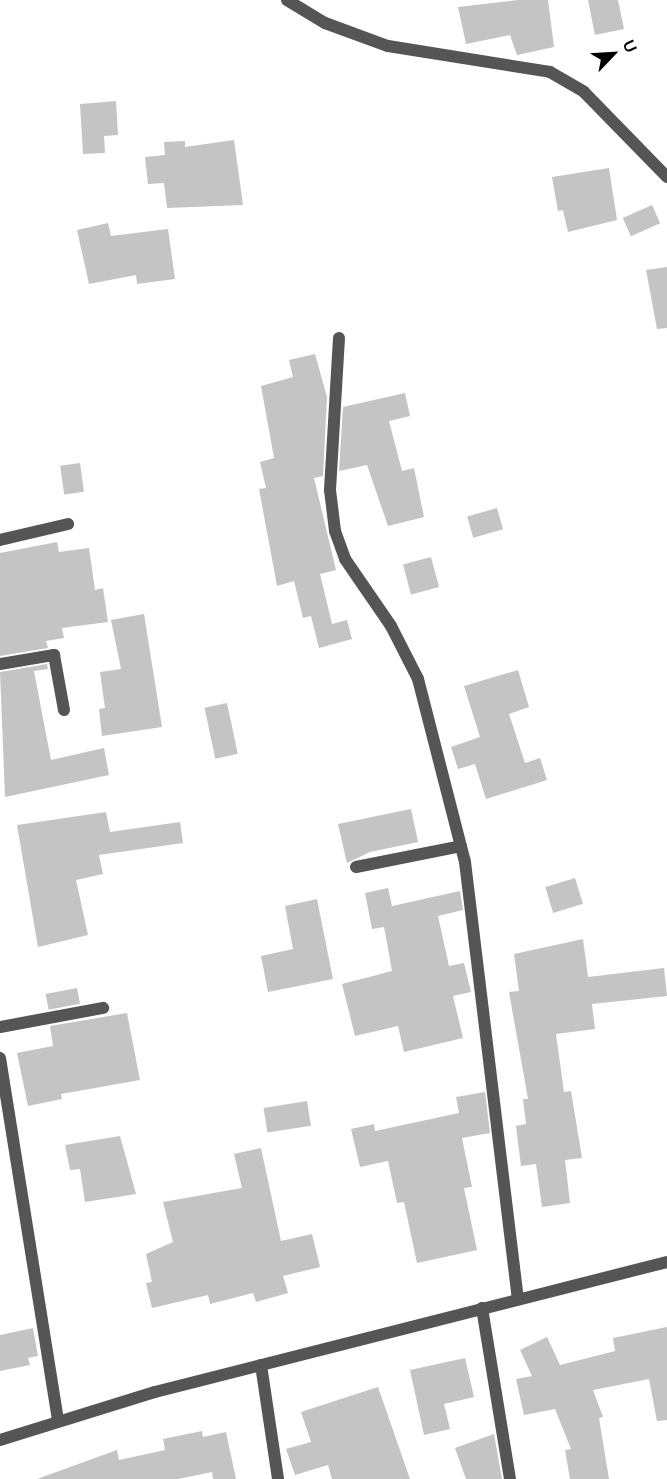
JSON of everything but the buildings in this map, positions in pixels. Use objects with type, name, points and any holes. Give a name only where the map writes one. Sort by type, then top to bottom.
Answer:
[{"type":"street","points":[[287,0],[326,23],[388,46],[550,72],[584,92],[667,177]]},
{"type":"street","points":[[339,338],[330,490],[335,531],[345,559],[391,626],[417,679],[461,846],[518,1299]]},
{"type":"street","points":[[0,540],[68,524]]},
{"type":"street","points":[[0,664],[54,654],[64,710]]},
{"type":"street","points":[[356,867],[461,846]]},
{"type":"street","points":[[0,1027],[103,1008]]},
{"type":"street","points":[[0,1058],[58,1420]]},
{"type":"street","points":[[0,1440],[58,1420],[261,1365],[667,1262]]},
{"type":"street","points":[[482,1308],[510,1479]]},
{"type":"street","points":[[261,1365],[278,1479]]}]
